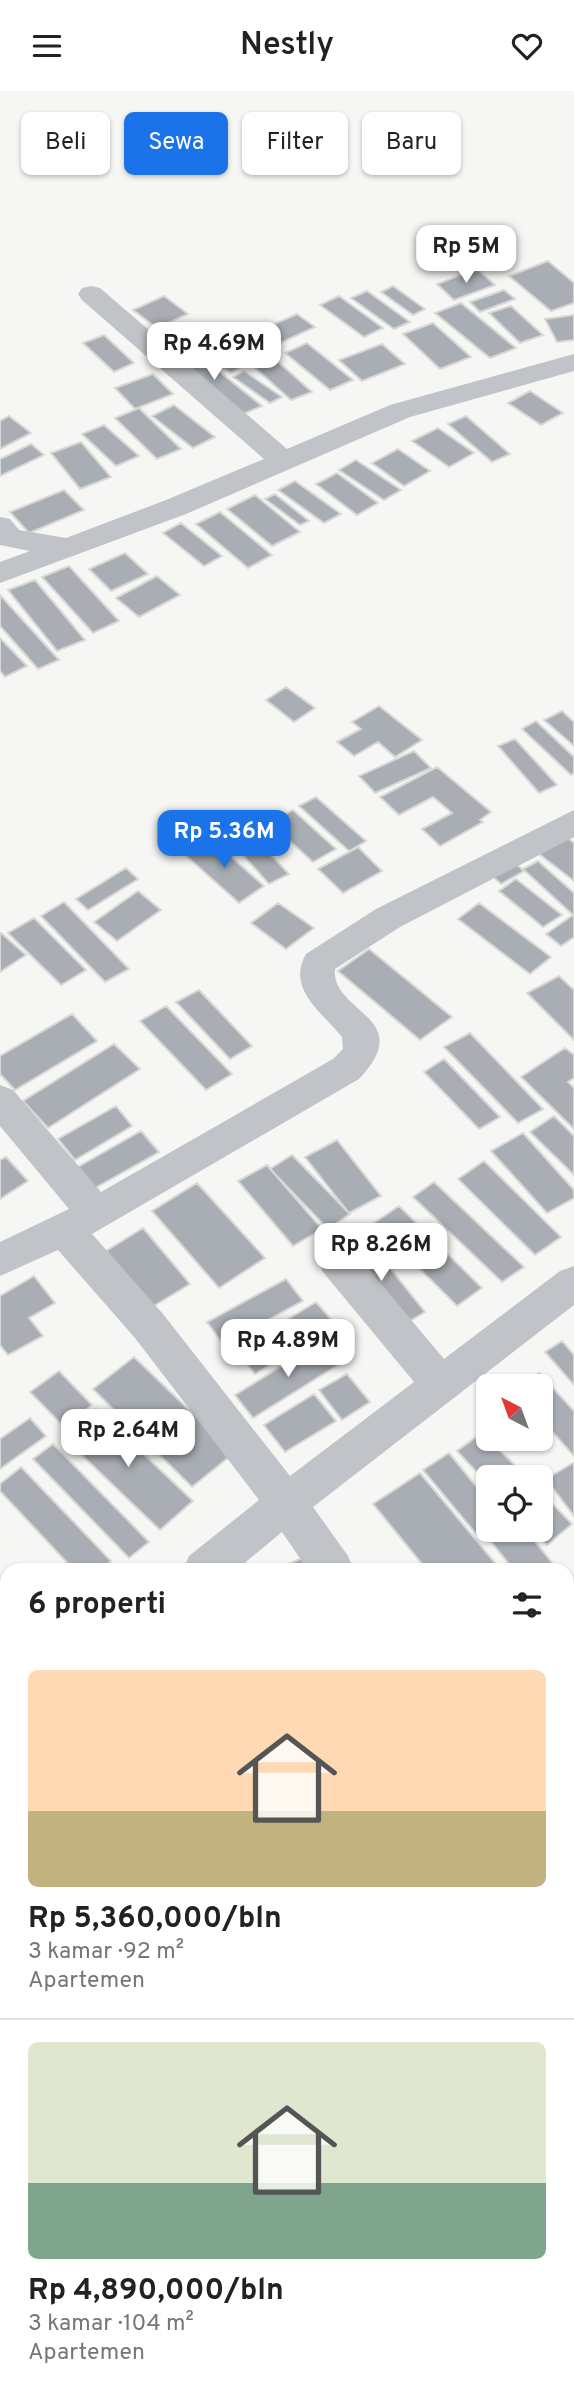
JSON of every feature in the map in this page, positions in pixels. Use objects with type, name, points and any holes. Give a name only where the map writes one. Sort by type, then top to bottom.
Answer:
[{"type":"street","points":[[91,294],[284,461]]},
{"type":"street","points":[[0,573],[70,548],[400,411],[574,362]]},
{"type":"street","points":[[4,537],[70,548]]},
{"type":"street","points":[[0,1260],[80,1223],[346,1069],[360,1053],[361,1040],[355,1027],[320,991],[314,976],[318,963],[388,918],[574,822]]},
{"type":"street","points":[[0,1100],[80,1223],[106,1272],[287,1502],[328,1563]]},
{"type":"street","points":[[337,1260],[442,1385]]},
{"type":"street","points":[[213,1563],[287,1502],[574,1283]]},
{"type":"building","points":[[548,261],[574,283],[574,303],[551,311],[509,276]]},
{"type":"building","points":[[477,269],[495,285],[454,300],[437,284]]},
{"type":"building","points":[[393,286],[425,309],[413,315],[381,292]]},
{"type":"building","points":[[504,290],[515,299],[480,312],[470,302]]},
{"type":"building","points":[[367,291],[410,322],[394,329],[351,298]]},
{"type":"building","points":[[164,296],[188,314],[157,328],[133,310]]},
{"type":"building","points":[[339,296],[383,328],[364,337],[320,305]]},
{"type":"building","points":[[461,303],[516,348],[490,358],[435,313]]},
{"type":"building","points":[[511,306],[543,335],[520,343],[489,313]]},
{"type":"building","points":[[297,314],[315,327],[278,344],[261,330]]},
{"type":"building","points":[[574,315],[574,340],[557,342],[545,319]]},
{"type":"building","points":[[433,323],[471,357],[440,369],[403,334]]},
{"type":"building","points":[[172,327],[192,341],[171,351],[151,337]]},
{"type":"building","points":[[240,332],[267,354],[253,361],[224,339]]},
{"type":"building","points":[[104,335],[134,363],[114,372],[83,343]]},
{"type":"building","points":[[206,340],[246,365],[231,373],[192,348]]},
{"type":"building","points":[[307,343],[353,380],[330,390],[285,353]]},
{"type":"building","points":[[382,344],[405,364],[362,381],[339,360]]},
{"type":"building","points":[[189,347],[262,406],[238,416],[167,357]]},
{"type":"building","points":[[276,360],[312,392],[291,400],[255,368]]},
{"type":"building","points":[[244,371],[282,397],[270,403],[233,377]]},
{"type":"building","points":[[153,374],[173,394],[135,409],[115,388]]},
{"type":"building","points":[[530,391],[563,413],[541,425],[508,403]]},
{"type":"building","points":[[174,405],[215,437],[193,448],[152,416]]},
{"type":"building","points":[[139,408],[181,449],[157,459],[115,418]]},
{"type":"building","points":[[9,416],[31,433],[0,449],[0,421]]},
{"type":"building","points":[[466,416],[510,454],[492,462],[448,424]]},
{"type":"building","points":[[104,425],[139,456],[116,466],[82,434]]},
{"type":"building","points":[[438,428],[474,453],[449,467],[412,441]]},
{"type":"building","points":[[81,442],[111,477],[80,489],[51,453]]},
{"type":"building","points":[[31,444],[44,455],[0,476],[0,459]]},
{"type":"building","points":[[398,449],[430,471],[404,486],[372,463]]},
{"type":"building","points":[[356,460],[401,490],[384,500],[339,470]]},
{"type":"building","points":[[337,473],[378,503],[357,515],[316,484]]},
{"type":"building","points":[[295,481],[341,514],[324,523],[278,490]]},
{"type":"building","points":[[64,490],[84,510],[29,533],[10,512]]},
{"type":"building","points":[[275,494],[309,521],[300,525],[265,499]]},
{"type":"building","points":[[255,495],[300,532],[272,546],[227,509]]},
{"type":"building","points":[[220,512],[272,555],[248,568],[196,524]]},
{"type":"building","points":[[181,523],[222,556],[204,566],[163,533]]},
{"type":"building","points":[[125,553],[148,574],[111,591],[89,569]]},
{"type":"building","points":[[69,566],[119,621],[93,633],[42,577]]},
{"type":"building","points":[[157,576],[180,595],[139,617],[116,598]]},
{"type":"building","points":[[35,580],[85,640],[57,651],[8,590]]},
{"type":"building","points":[[0,595],[59,660],[38,669],[0,626]]},
{"type":"building","points":[[0,638],[27,666],[5,677],[0,671]]},
{"type":"building","points":[[286,687],[315,708],[294,722],[266,700]]},
{"type":"building","points":[[379,706],[422,740],[395,757],[378,742],[354,756],[337,742],[361,729],[352,722]]},
{"type":"building","points":[[562,711],[574,722],[574,746],[544,720]]},
{"type":"building","points":[[536,721],[574,757],[574,773],[571,775],[522,729]]},
{"type":"building","points":[[515,739],[557,785],[539,793],[498,746]]},
{"type":"building","points":[[414,751],[431,768],[375,793],[359,776]]},
{"type":"building","points":[[437,767],[491,812],[480,820],[483,822],[440,846],[422,829],[452,813],[433,797],[399,815],[380,797]]},
{"type":"building","points":[[316,797],[366,841],[349,851],[299,806]]},
{"type":"building","points":[[293,810],[336,849],[313,862],[270,823]]},
{"type":"building","points":[[560,832],[574,843],[574,881],[534,850]]},
{"type":"building","points":[[252,835],[289,874],[269,884],[233,844]]},
{"type":"building","points":[[209,837],[264,886],[239,903],[183,853]]},
{"type":"building","points":[[358,847],[382,871],[343,893],[318,869]]},
{"type":"building","points":[[510,858],[524,871],[501,884],[487,871]]},
{"type":"building","points":[[538,861],[574,893],[574,937],[561,946],[546,934],[573,915],[523,869]]},
{"type":"building","points":[[126,868],[138,879],[88,910],[76,899]]},
{"type":"building","points":[[516,879],[562,915],[543,927],[499,891]]},
{"type":"building","points":[[138,891],[161,910],[117,941],[94,922]]},
{"type":"building","points":[[64,902],[129,969],[105,982],[41,916]]},
{"type":"building","points":[[278,903],[314,928],[286,949],[251,923]]},
{"type":"building","points":[[479,903],[551,957],[530,974],[458,919]]},
{"type":"building","points":[[34,918],[86,970],[61,985],[8,933]]},
{"type":"building","points":[[0,934],[26,955],[0,972]]},
{"type":"building","points":[[369,949],[452,1017],[420,1040],[338,971]]},
{"type":"building","points":[[559,976],[574,990],[574,1040],[527,993]]},
{"type":"building","points":[[199,990],[252,1046],[230,1059],[176,1002]]},
{"type":"building","points":[[166,1006],[232,1074],[206,1090],[140,1021]]},
{"type":"building","points":[[72,1014],[97,1041],[15,1090],[0,1074],[0,1056]]},
{"type":"building","points":[[470,1033],[543,1109],[518,1123],[444,1047]]},
{"type":"building","points":[[114,1044],[140,1069],[48,1128],[23,1101]]},
{"type":"building","points":[[565,1048],[574,1055],[574,1078],[568,1082],[574,1088],[574,1129],[521,1077]]},
{"type":"building","points":[[444,1059],[500,1117],[479,1129],[424,1072]]},
{"type":"building","points":[[116,1106],[132,1126],[75,1160],[58,1139]]},
{"type":"building","points":[[554,1116],[574,1136],[574,1175],[530,1132]]},
{"type":"building","points":[[141,1131],[159,1152],[95,1188],[78,1167]]},
{"type":"building","points":[[523,1133],[574,1190],[574,1198],[547,1213],[491,1151]]},
{"type":"building","points":[[337,1140],[381,1196],[349,1213],[305,1157]]},
{"type":"building","points":[[292,1155],[350,1214],[328,1229],[270,1169]]},
{"type":"building","points":[[6,1157],[28,1181],[0,1199],[0,1160]]},
{"type":"building","points":[[484,1161],[561,1237],[535,1255],[458,1179]]},
{"type":"building","points":[[267,1165],[322,1229],[293,1246],[238,1181]]},
{"type":"building","points":[[434,1182],[524,1267],[502,1282],[413,1197]]},
{"type":"building","points":[[197,1183],[265,1258],[219,1288],[152,1211]]},
{"type":"building","points":[[399,1206],[482,1288],[457,1306],[374,1223]]},
{"type":"building","points":[[143,1228],[190,1284],[152,1307],[106,1251]]},
{"type":"building","points":[[366,1238],[425,1312],[396,1329],[337,1254]]},
{"type":"building","points":[[34,1276],[55,1303],[29,1318],[43,1336],[8,1355],[0,1345],[0,1296]]},
{"type":"building","points":[[286,1279],[303,1301],[223,1344],[207,1322]]},
{"type":"building","points":[[316,1302],[335,1324],[255,1374],[236,1351]]},
{"type":"building","points":[[322,1341],[341,1363],[253,1418],[235,1395]]},
{"type":"building","points":[[562,1341],[574,1355],[574,1385],[545,1352]]},
{"type":"building","points":[[134,1357],[234,1453],[192,1487],[93,1389]]},
{"type":"building","points":[[59,1371],[92,1405],[64,1427],[30,1392]]},
{"type":"building","points":[[347,1374],[370,1402],[342,1420],[319,1390]]},
{"type":"building","points":[[553,1388],[574,1411],[574,1456],[553,1432]]},
{"type":"building","points":[[314,1394],[336,1421],[285,1452],[264,1425]]},
{"type":"building","points":[[96,1409],[193,1501],[160,1530],[63,1437]]},
{"type":"building","points":[[30,1418],[46,1436],[0,1469],[0,1439]]},
{"type":"building","points":[[476,1437],[476,1451],[500,1451],[515,1465],[476,1465],[476,1471],[457,1451]]},
{"type":"building","points":[[53,1444],[149,1542],[129,1558],[33,1459]]},
{"type":"building","points":[[449,1453],[476,1486],[476,1534],[423,1470]]},
{"type":"building","points":[[574,1464],[574,1516],[553,1488],[553,1475]]},
{"type":"building","points":[[21,1467],[111,1561],[67,1563],[0,1491],[0,1484]]},
{"type":"building","points":[[420,1473],[495,1563],[421,1563],[373,1504]]},
{"type":"building","points":[[553,1504],[572,1524],[553,1540]]},
{"type":"building","points":[[491,1542],[535,1542],[552,1563],[508,1563]]},
{"type":"building","points":[[302,1558],[304,1563],[291,1563]]}]
